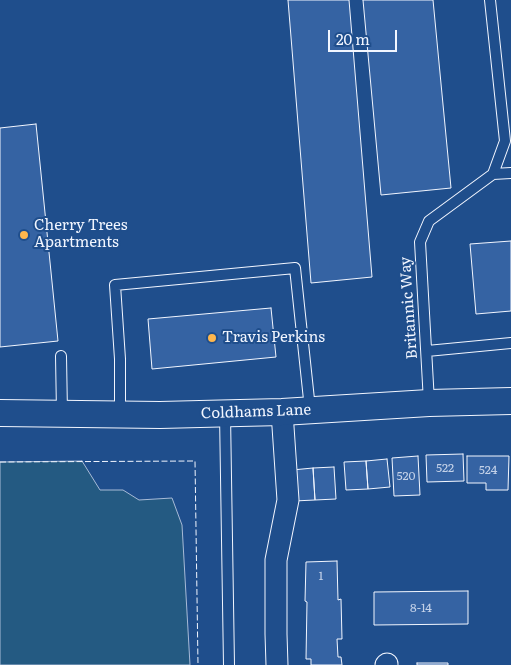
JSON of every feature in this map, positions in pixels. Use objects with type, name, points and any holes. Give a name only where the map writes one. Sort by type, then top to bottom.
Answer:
[{"type":"street","name":"Coldhams Lane","points":[[0,413],[224,414],[310,411],[429,402],[511,401]]},
{"type":"street","points":[[277,665],[276,560],[288,500],[282,412]]},
{"type":"lane","points":[[490,0],[505,141],[492,174],[511,173]]},
{"type":"lane","name":"Britannic Way","points":[[429,402],[420,242],[429,220],[492,174]]},
{"type":"lane","points":[[120,414],[120,359],[115,285],[296,268],[310,411]]},
{"type":"lane","points":[[427,351],[511,343]]},
{"type":"lane","points":[[61,356],[62,414]]},
{"type":"lane","points":[[224,414],[229,665]]},
{"type":"shaded area","points":[[82,461],[100,490],[123,490],[139,500],[172,498],[182,525],[190,665],[0,665],[0,462]]},
{"type":"building","points":[[288,0],[349,0],[372,277],[311,283]]},
{"type":"building","points":[[363,0],[433,0],[451,188],[381,195]]},
{"type":"building","name":"Cherry Trees Apartments","points":[[36,124],[58,341],[0,347],[0,128]]},
{"type":"building","points":[[511,241],[511,311],[476,314],[470,244]]},
{"type":"building","name":"Travis Perkins","points":[[271,308],[276,357],[152,369],[148,319]]},
{"type":"building","points":[[463,454],[464,481],[427,482],[426,455]]},
{"type":"building","points":[[418,456],[420,495],[394,496],[392,458]]},
{"type":"building","points":[[467,456],[509,456],[508,490],[486,490],[486,483],[467,483]]},
{"type":"building","points":[[387,459],[390,487],[368,489],[366,461]]},
{"type":"building","points":[[366,461],[368,489],[346,490],[344,462]]},
{"type":"building","points":[[334,467],[336,499],[315,500],[313,468]]},
{"type":"building","points":[[313,468],[315,500],[294,501],[292,470]]},
{"type":"building","points":[[337,561],[338,600],[341,599],[342,639],[337,639],[338,657],[341,657],[342,665],[311,665],[311,659],[306,659],[306,562]]},
{"type":"building","points":[[468,591],[468,624],[374,625],[374,592]]},
{"type":"building","points":[[417,663],[448,663],[448,665],[417,665]]},
{"type":"fence","points":[[0,462],[195,461],[198,665]]},
{"type":"place","name":"Cherry Trees Apartments","points":[[24,235]]},
{"type":"place","name":"Travis Perkins","points":[[212,338]]}]
